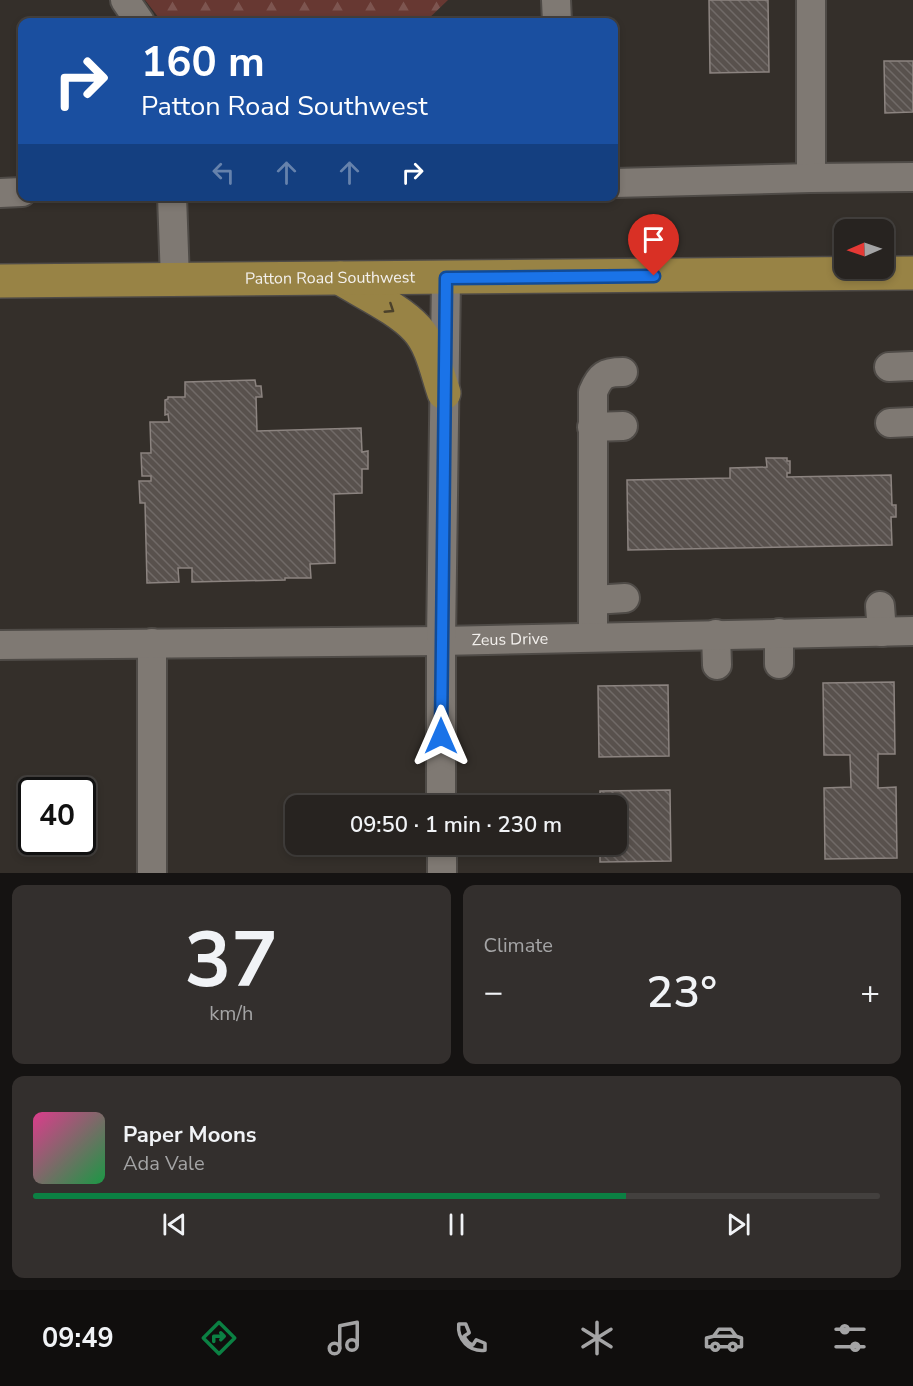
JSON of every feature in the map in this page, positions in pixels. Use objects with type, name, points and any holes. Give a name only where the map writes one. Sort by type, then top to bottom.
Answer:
[{"type":"main road","name":"Patton Road Southwest","points":[[0,281],[913,273]]},
{"type":"main road","points":[[340,278],[405,318],[418,330],[426,344],[444,393]]},
{"type":"street","points":[[125,0],[137,18]]},
{"type":"street","points":[[556,0],[556,18]]},
{"type":"street","points":[[811,0],[811,178]]},
{"type":"street","points":[[618,183],[913,177]]},
{"type":"street","points":[[0,193],[18,192]]},
{"type":"street","points":[[172,201],[175,280]]},
{"type":"street","points":[[441,795],[446,278]]},
{"type":"street","points":[[593,637],[593,392],[598,381],[608,372],[623,372]]},
{"type":"street","points":[[592,427],[623,426]]},
{"type":"street","points":[[594,600],[625,598]]},
{"type":"street","name":"Zeus Drive","points":[[0,645],[441,641],[779,633],[881,619],[913,632]]},
{"type":"street","points":[[779,633],[779,664]]},
{"type":"street","points":[[716,634],[717,665]]},
{"type":"street","points":[[152,643],[152,873]]},
{"type":"street","points":[[442,855],[442,873]]},
{"type":"green space","points":[[145,0],[448,0],[429,18],[159,18]]},
{"type":"building","points":[[709,0],[768,0],[769,72],[710,73]]},
{"type":"building","points":[[884,61],[913,61],[913,112],[885,113]]},
{"type":"building","points":[[255,380],[256,386],[261,386],[262,397],[256,397],[257,431],[361,428],[362,452],[368,451],[368,469],[362,469],[362,493],[334,494],[335,563],[310,564],[311,578],[192,582],[192,568],[178,568],[179,582],[147,583],[145,503],[140,503],[139,481],[151,481],[151,476],[142,476],[141,453],[151,453],[150,422],[169,422],[168,414],[165,415],[165,400],[168,397],[185,397],[185,382]]},
{"type":"building","points":[[766,458],[787,458],[787,461],[790,461],[790,473],[787,473],[787,477],[891,475],[892,505],[896,505],[896,517],[891,517],[892,545],[628,550],[627,480],[730,478],[730,468],[767,467]]},
{"type":"building","points":[[894,682],[895,754],[878,754],[878,788],[896,787],[897,858],[825,859],[824,788],[851,787],[850,755],[824,755],[823,683]]},
{"type":"building","points":[[668,685],[669,756],[599,757],[598,686]]},
{"type":"building","points":[[670,790],[671,861],[600,862],[600,855],[627,855],[627,795],[600,795],[600,791]]},
{"type":"route","points":[[441,736],[446,278],[654,276]]}]
